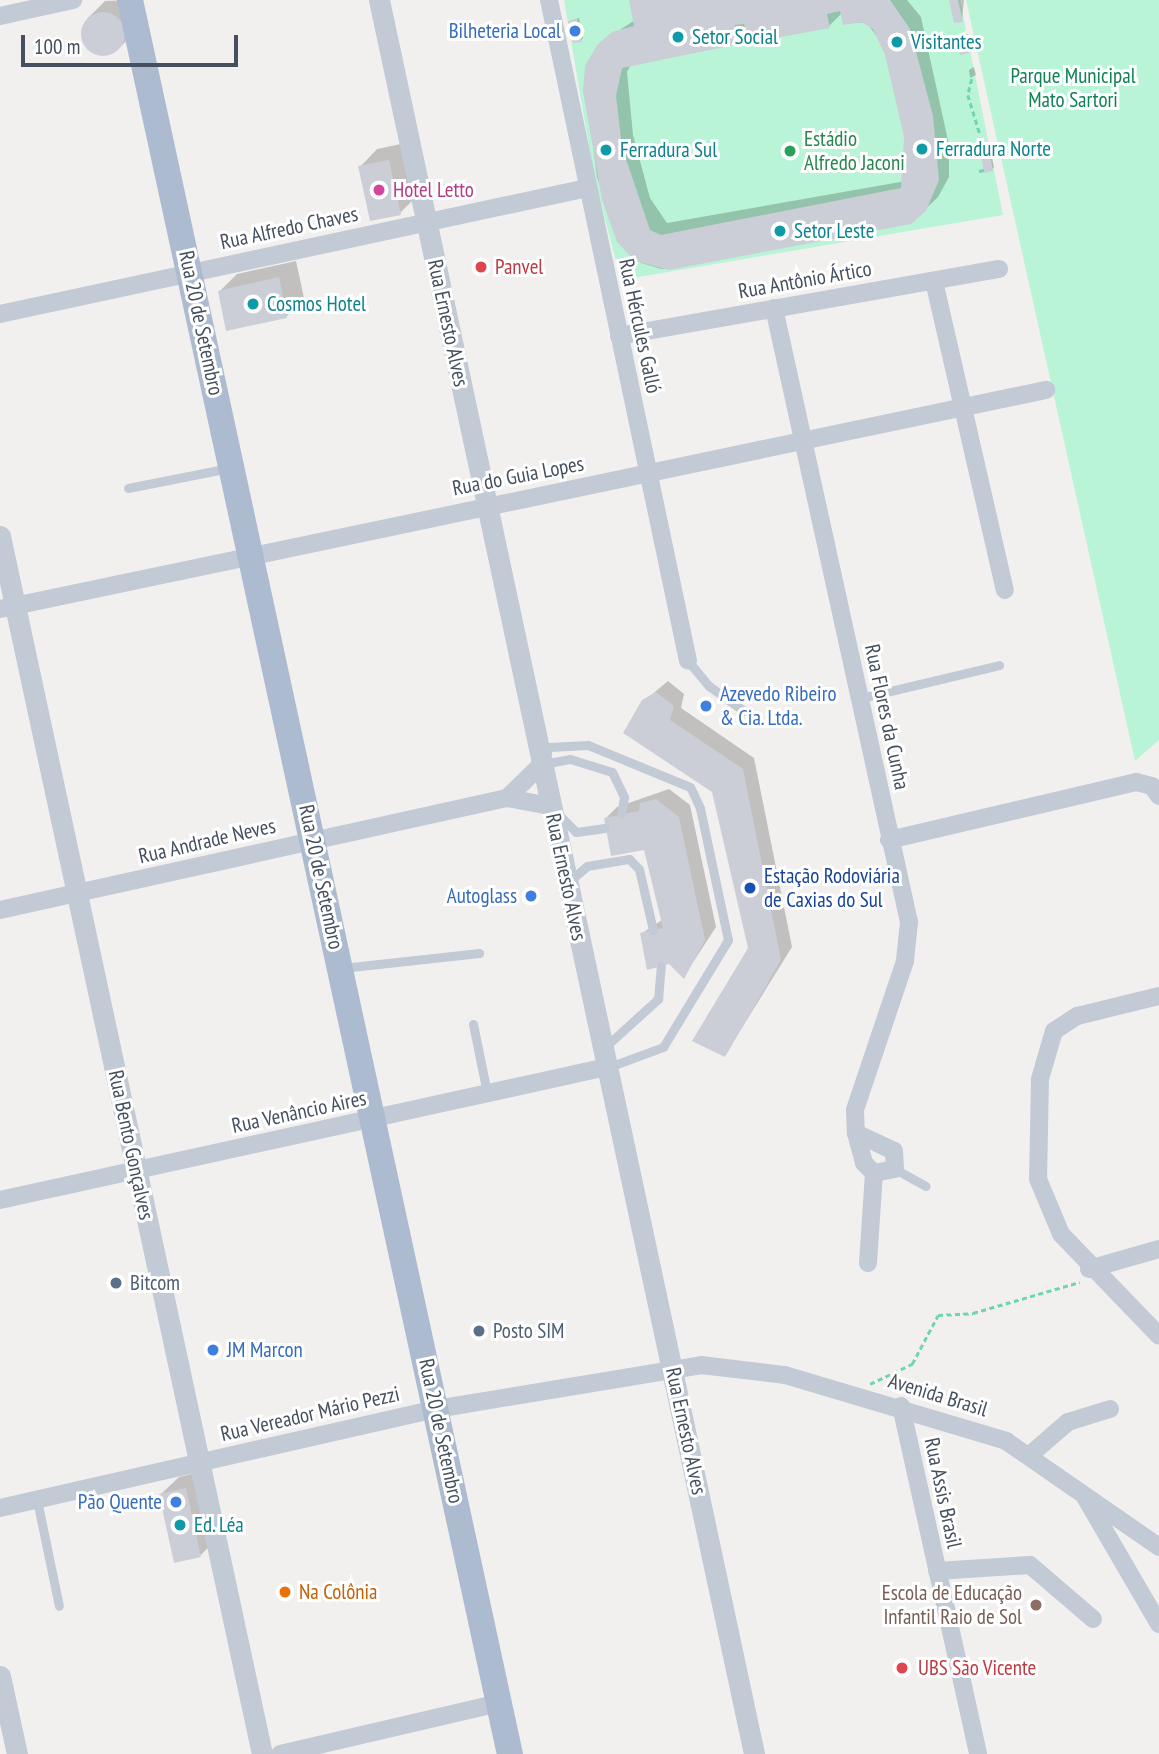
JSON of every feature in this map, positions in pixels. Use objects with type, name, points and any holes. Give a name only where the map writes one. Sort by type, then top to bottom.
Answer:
[{"type":"main road","name":"Rua 20 de Setembro","points":[[130,0],[510,1754]]},
{"type":"street","points":[[0,16],[73,0]]},
{"type":"street","name":"Rua Ernesto Alves","points":[[379,0],[567,883],[673,1365],[754,1754]]},
{"type":"street","name":"Rua Hércules Galló","points":[[549,0],[688,661]]},
{"type":"street","name":"Rua Alfredo Chaves","points":[[0,314],[587,188]]},
{"type":"street","name":"Rua Antônio Ártico","points":[[618,336],[999,269]]},
{"type":"street","points":[[934,281],[1005,590]]},
{"type":"street","name":"Rua Flores da Cunha","points":[[774,308],[861,698],[910,942],[864,1075],[856,1133],[864,1163],[874,1173]]},
{"type":"street","name":"Rua do Guia Lopes","points":[[8,607],[251,554],[1046,390]]},
{"type":"street","name":"Rua Bento Gonçalves","points":[[0,536],[8,607],[77,894],[262,1754]]},
{"type":"street","points":[[507,798],[542,764]]},
{"type":"street","points":[[889,840],[1126,784],[1157,786]]},
{"type":"street","name":"Rua Andrade Neves","points":[[0,910],[507,798],[551,806]]},
{"type":"street","points":[[1159,996],[1061,1023],[1043,1059],[1040,1190],[1051,1218],[1093,1274],[1159,1336]]},
{"type":"street","name":"Rua Venâncio Aires","points":[[0,1200],[487,1093],[605,1058]]},
{"type":"street","points":[[856,1133],[894,1151],[895,1169],[874,1173],[868,1263]]},
{"type":"street","points":[[1093,1274],[1159,1249]]},
{"type":"street","name":"Avenida Brasil","points":[[673,1365],[759,1371],[853,1392],[901,1406],[1031,1454],[1159,1547]]},
{"type":"street","name":"Rua Vereador Mário Pezzi","points":[[0,1508],[436,1409],[673,1365]]},
{"type":"street","name":"Rua Assis Brasil","points":[[901,1406],[978,1754]]},
{"type":"street","points":[[1031,1454],[1069,1422],[1110,1409]]},
{"type":"street","points":[[1078,1486],[1159,1624]]},
{"type":"street","points":[[937,1571],[1030,1565],[1093,1619]]},
{"type":"street","points":[[0,1676],[17,1754]]},
{"type":"street","points":[[281,1754],[499,1703]]},
{"type":"lane","points":[[128,488],[233,467]]},
{"type":"lane","points":[[688,661],[709,687],[744,711]]},
{"type":"lane","points":[[861,698],[999,665]]},
{"type":"lane","points":[[542,764],[549,747],[566,741],[690,787],[714,869],[728,940],[721,960],[663,1047],[605,1058]]},
{"type":"lane","points":[[542,764],[570,759],[612,772],[624,797],[621,814]]},
{"type":"lane","points":[[551,806],[576,832],[605,828]]},
{"type":"lane","points":[[567,883],[587,866],[629,859],[639,869],[653,930]]},
{"type":"lane","points":[[341,968],[479,953]]},
{"type":"lane","points":[[605,1058],[658,999],[661,967]]},
{"type":"lane","points":[[473,1024],[487,1093]]},
{"type":"lane","points":[[895,1169],[926,1186]]},
{"type":"lane","points":[[37,1500],[60,1606]]},
{"type":"path","points":[[972,79],[966,95],[981,134]]},
{"type":"path","points":[[853,1392],[912,1364],[938,1315],[973,1313],[1093,1274]]},
{"type":"green space","name":"Estádio Alfredo Jaconi","points":[[564,0],[960,0],[1003,215],[621,280],[595,181]]},
{"type":"green space","name":"Parque Municipal Mato Sartori","points":[[966,0],[1159,0],[1159,740],[1135,761]]},
{"type":"building","points":[[629,0],[890,0],[910,29],[933,116],[939,180],[926,211],[911,224],[669,270],[635,261],[617,242],[602,200],[583,91],[585,66],[597,45],[612,32],[634,26]],"holes":[[[840,11],[843,25],[861,22],[873,29],[885,55],[904,137],[901,188],[661,235],[650,230],[622,147],[616,96],[622,68],[739,44],[735,25],[744,24],[748,43],[830,28],[827,14]]]},
{"type":"building","points":[[949,0],[958,0],[963,22],[954,23]]},
{"type":"building","points":[[103,12],[118,19],[125,34],[118,49],[103,56],[88,49],[81,34],[88,19]]},
{"type":"building","name":"Bilheteria Local","points":[[577,19],[582,42],[573,43],[568,21]]},
{"type":"building","points":[[966,35],[969,53],[960,55],[957,37]]},
{"type":"building","points":[[990,154],[993,171],[984,173],[981,156]]},
{"type":"building","name":"Hotel Letto","points":[[389,160],[401,215],[370,221],[358,166]]},
{"type":"building","name":"Cosmos Hotel","points":[[279,277],[287,318],[226,331],[218,291]]},
{"type":"building","name":"Estação Rodoviária de Caxias do Sul","points":[[656,692],[674,706],[670,720],[743,769],[781,960],[725,1057],[692,1041],[748,948],[712,792],[623,733],[642,700]]},
{"type":"building","name":"Estação Rodoviária de Caxias do Sul","points":[[656,799],[679,817],[705,940],[684,979],[669,964],[647,970],[640,933],[663,928],[644,850],[611,856],[604,818],[639,811],[640,803]]},
{"type":"building","name":"Ed. Léa","points":[[186,1488],[201,1557],[174,1563],[159,1494]]},
{"type":"place","name":"Bilheteria Local","points":[[575,31]]},
{"type":"place","name":"Setor Social","points":[[678,37]]},
{"type":"place","name":"Visitantes","points":[[897,42]]},
{"type":"place","name":"Ferradura Norte","points":[[922,149]]},
{"type":"place","name":"Ferradura Sul","points":[[606,150]]},
{"type":"place","name":"Estádio Alfredo Jaconi","points":[[790,151]]},
{"type":"place","name":"Hotel Letto","points":[[379,190]]},
{"type":"place","name":"Setor Leste","points":[[780,231]]},
{"type":"place","name":"Panvel","points":[[481,267]]},
{"type":"place","name":"Cosmos Hotel","points":[[253,304]]},
{"type":"place","name":"Azevedo Ribeiro & Cia. Ltda.","points":[[706,706]]},
{"type":"place","name":"Estação Rodoviária de Caxias do Sul","points":[[750,888]]},
{"type":"place","name":"Autoglass","points":[[531,896]]},
{"type":"place","name":"Bitcom","points":[[116,1283]]},
{"type":"place","name":"Posto SIM","points":[[479,1331]]},
{"type":"place","name":"JM Marcon","points":[[213,1350]]},
{"type":"place","name":"Pão Quente","points":[[176,1502]]},
{"type":"place","name":"Ed. Léa","points":[[180,1525]]},
{"type":"place","name":"Na Colônia","points":[[285,1592]]},
{"type":"place","name":"Escola de Educação Infantil Raio de Sol","points":[[1036,1605]]},
{"type":"place","name":"UBS São Vicente","points":[[902,1668]]}]
